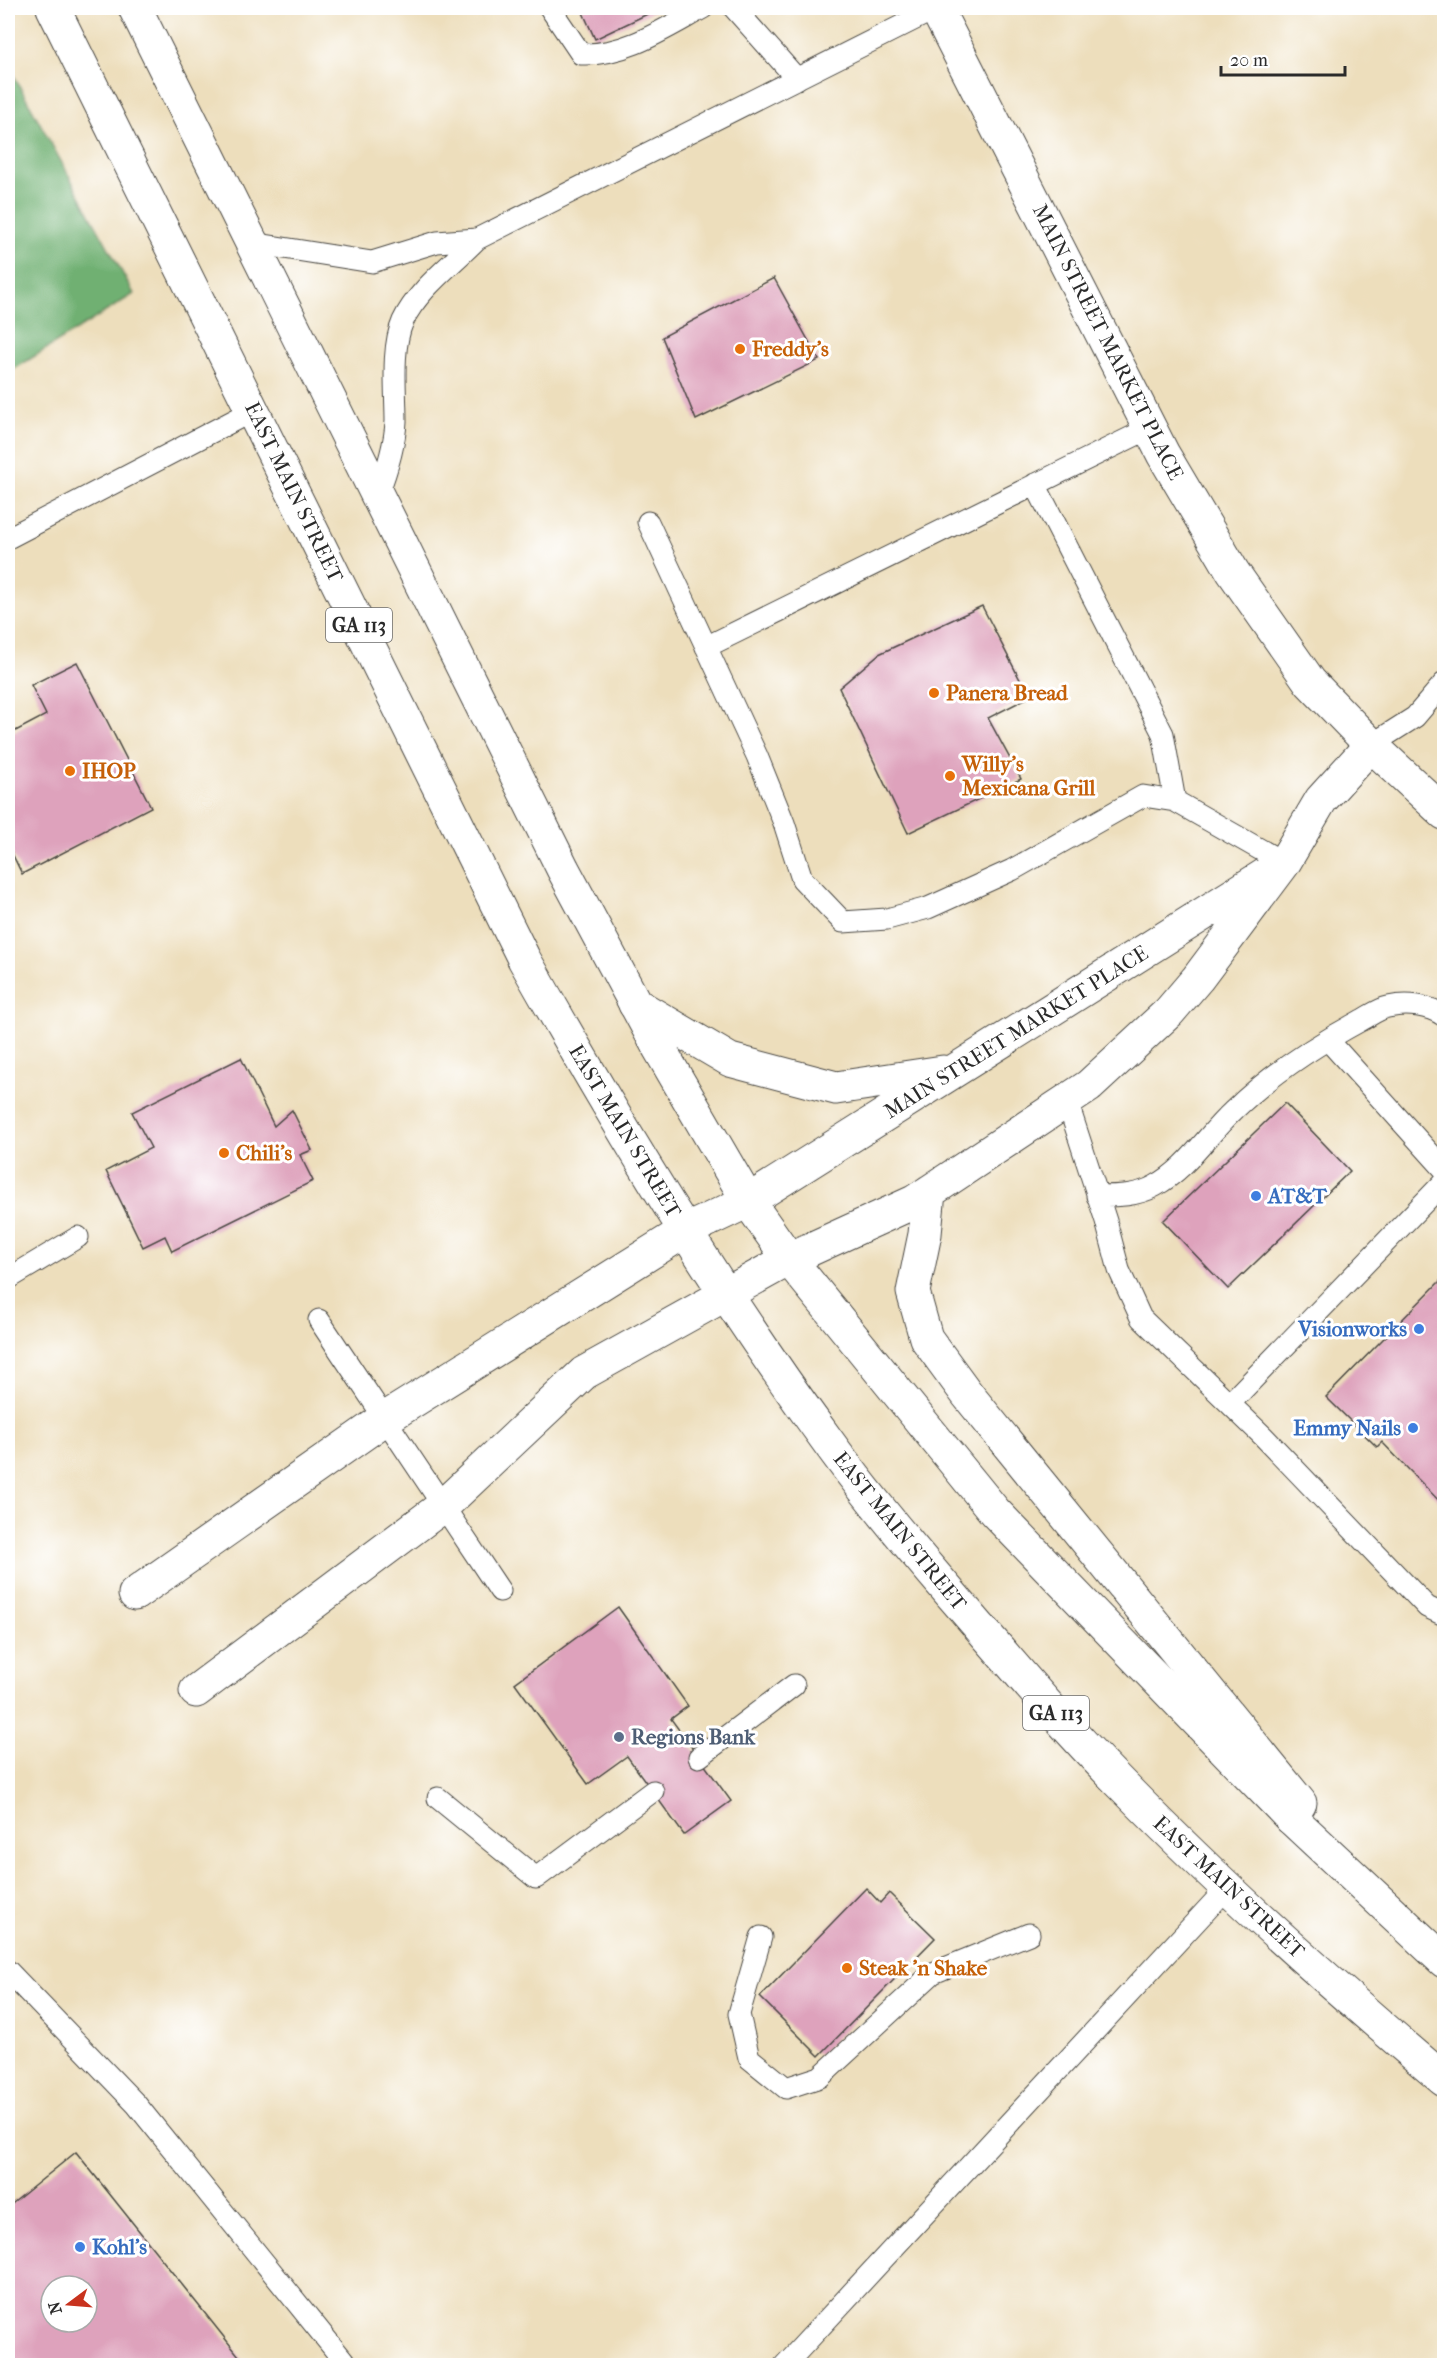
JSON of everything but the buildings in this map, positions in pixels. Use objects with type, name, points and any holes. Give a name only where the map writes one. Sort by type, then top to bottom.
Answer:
[{"type":"street","name":"EAST MAIN STREET","points":[[52,8],[254,410],[524,959],[591,1077],[725,1293],[830,1445],[937,1578],[1033,1689],[1124,1788],[1228,1887],[1347,1997],[1444,2080]]},
{"type":"street","points":[[135,8],[563,869],[635,1004],[748,1201],[789,1259],[995,1512],[1291,1818],[1444,1961]]},
{"type":"street","name":"MAIN STREET MARKET PLACE","points":[[937,8],[1051,230],[1148,429],[1233,572],[1310,682],[1371,746],[1444,813]]},
{"type":"street","name":"MAIN STREET MARKET PLACE","points":[[196,1690],[443,1506],[584,1373],[789,1259],[914,1202],[1089,1086],[1169,1012],[1198,978],[1284,863],[1322,800],[1371,746]]},
{"type":"street","name":"MAIN STREET MARKET PLACE","points":[[135,1594],[386,1418],[685,1231],[748,1201],[1284,863]]},
{"type":"street","points":[[635,1004],[730,1060],[836,1088],[957,1070]]},
{"type":"street","points":[[929,1192],[925,1234],[914,1292],[926,1338],[967,1395],[1300,1803],[1291,1818]]},
{"type":"lane","points":[[550,8],[581,54],[601,55],[634,44],[703,8]]},
{"type":"lane","points":[[734,8],[796,79]]},
{"type":"lane","points":[[377,496],[387,470],[396,423],[394,369],[403,321],[425,291],[477,239],[937,8]]},
{"type":"lane","points":[[252,243],[372,262],[437,242],[477,239]]},
{"type":"lane","points":[[8,538],[254,410]]},
{"type":"lane","points":[[706,647],[1148,429]]},
{"type":"lane","points":[[1035,484],[1163,734],[1175,801]]},
{"type":"lane","points":[[648,522],[757,756],[784,823],[802,879],[843,922],[888,919],[928,908],[1012,870],[1143,796],[1175,801],[1284,863]]},
{"type":"lane","name":"MAIN STREET MARKET PLACE","points":[[1371,746],[1415,717],[1444,683]]},
{"type":"lane","points":[[1097,1196],[1132,1195],[1163,1181],[1188,1164],[1208,1137],[1263,1083],[1328,1040],[1386,1007],[1412,1005],[1434,1008],[1444,1016]]},
{"type":"lane","points":[[1328,1040],[1444,1169]]},
{"type":"lane","points":[[1067,1101],[1119,1270],[1141,1318],[1230,1403],[1427,1607],[1444,1615]]},
{"type":"lane","points":[[1230,1403],[1444,1182]]},
{"type":"lane","points":[[8,1279],[78,1237]]},
{"type":"lane","points":[[319,1320],[500,1592]]},
{"type":"lane","points":[[699,1757],[794,1685]]},
{"type":"lane","points":[[438,1798],[536,1878],[652,1791]]},
{"type":"lane","points":[[784,2366],[1228,1887]]},
{"type":"lane","points":[[761,1937],[739,2014],[749,2058],[786,2088],[820,2077],[933,1973],[1029,1934]]},
{"type":"lane","points":[[8,1971],[136,2104],[348,2366]]},
{"type":"green space","points":[[8,65],[134,294],[8,373]]},
{"type":"place","name":"Freddy's","points":[[740,349]]},
{"type":"place","name":"Panera Bread","points":[[934,693]]},
{"type":"place","name":"IHOP","points":[[70,771]]},
{"type":"place","name":"Willy's Mexicana Grill","points":[[950,776]]},
{"type":"place","name":"Chili's","points":[[224,1153]]},
{"type":"place","name":"AT&T","points":[[1256,1196]]},
{"type":"place","name":"Visionworks","points":[[1419,1329]]},
{"type":"place","name":"Emmy Nails","points":[[1413,1428]]},
{"type":"place","name":"Regions Bank","points":[[619,1737]]},
{"type":"place","name":"Steak 'n Shake","points":[[847,1968]]},
{"type":"place","name":"Kohl's","points":[[80,2247]]}]
